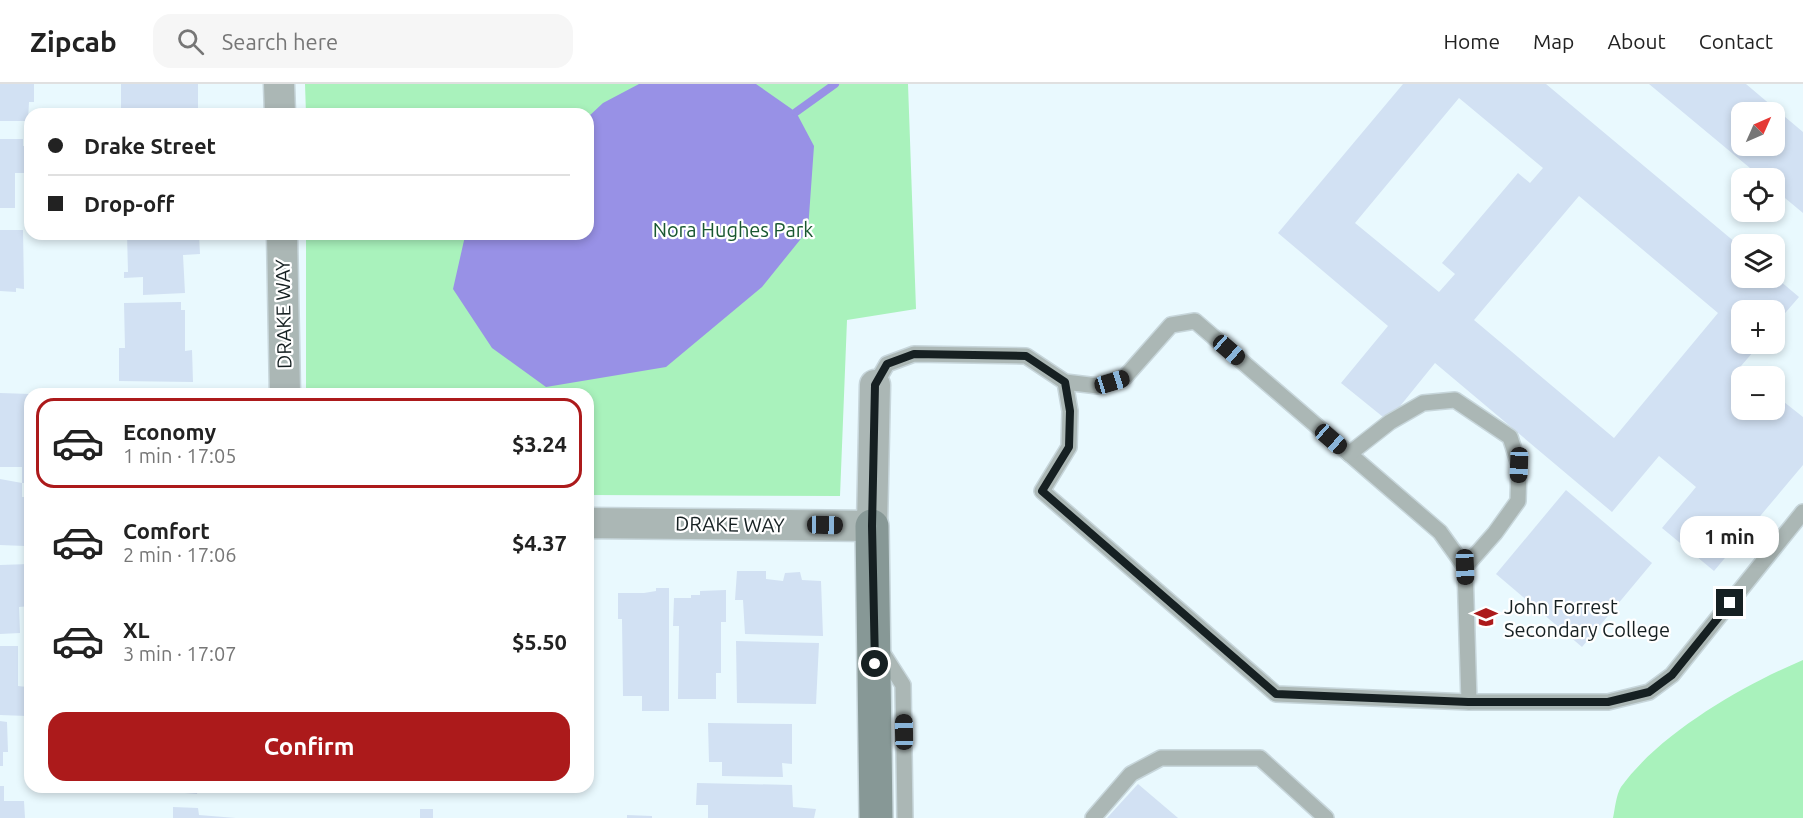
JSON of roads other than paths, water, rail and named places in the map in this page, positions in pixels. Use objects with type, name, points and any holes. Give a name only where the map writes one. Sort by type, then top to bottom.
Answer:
[{"type":"street","points":[[279,84],[280,108]]},
{"type":"street","name":"DRAKE WAY","points":[[282,240],[285,388]]},
{"type":"street","points":[[875,385],[872,526],[876,818]]},
{"type":"street","name":"DRAKE WAY","points":[[594,523],[872,526]]},
{"type":"lane","points":[[875,385],[887,364],[914,354],[1026,356],[1065,382],[1098,386],[1125,377],[1172,325],[1195,321],[1440,532],[1465,567],[1468,702]]},
{"type":"lane","points":[[1065,382],[1070,411],[1069,447],[1042,491],[1276,694],[1468,702],[1608,702],[1649,692],[1672,675],[1803,512]]},
{"type":"lane","points":[[1348,454],[1390,422],[1424,403],[1455,400],[1510,437],[1519,465],[1518,501],[1495,533],[1465,567]]},
{"type":"lane","points":[[875,642],[903,685],[905,818]]},
{"type":"lane","points":[[1093,818],[1131,774],[1161,758],[1260,758],[1326,818]]},
{"type":"waterway","points":[[796,112],[835,84]]},
{"type":"place","name":"John Forrest Secondary College","points":[[1486,617]]},
{"type":"park label","name":"Nora Hughes Park","points":[[733,229]]}]
